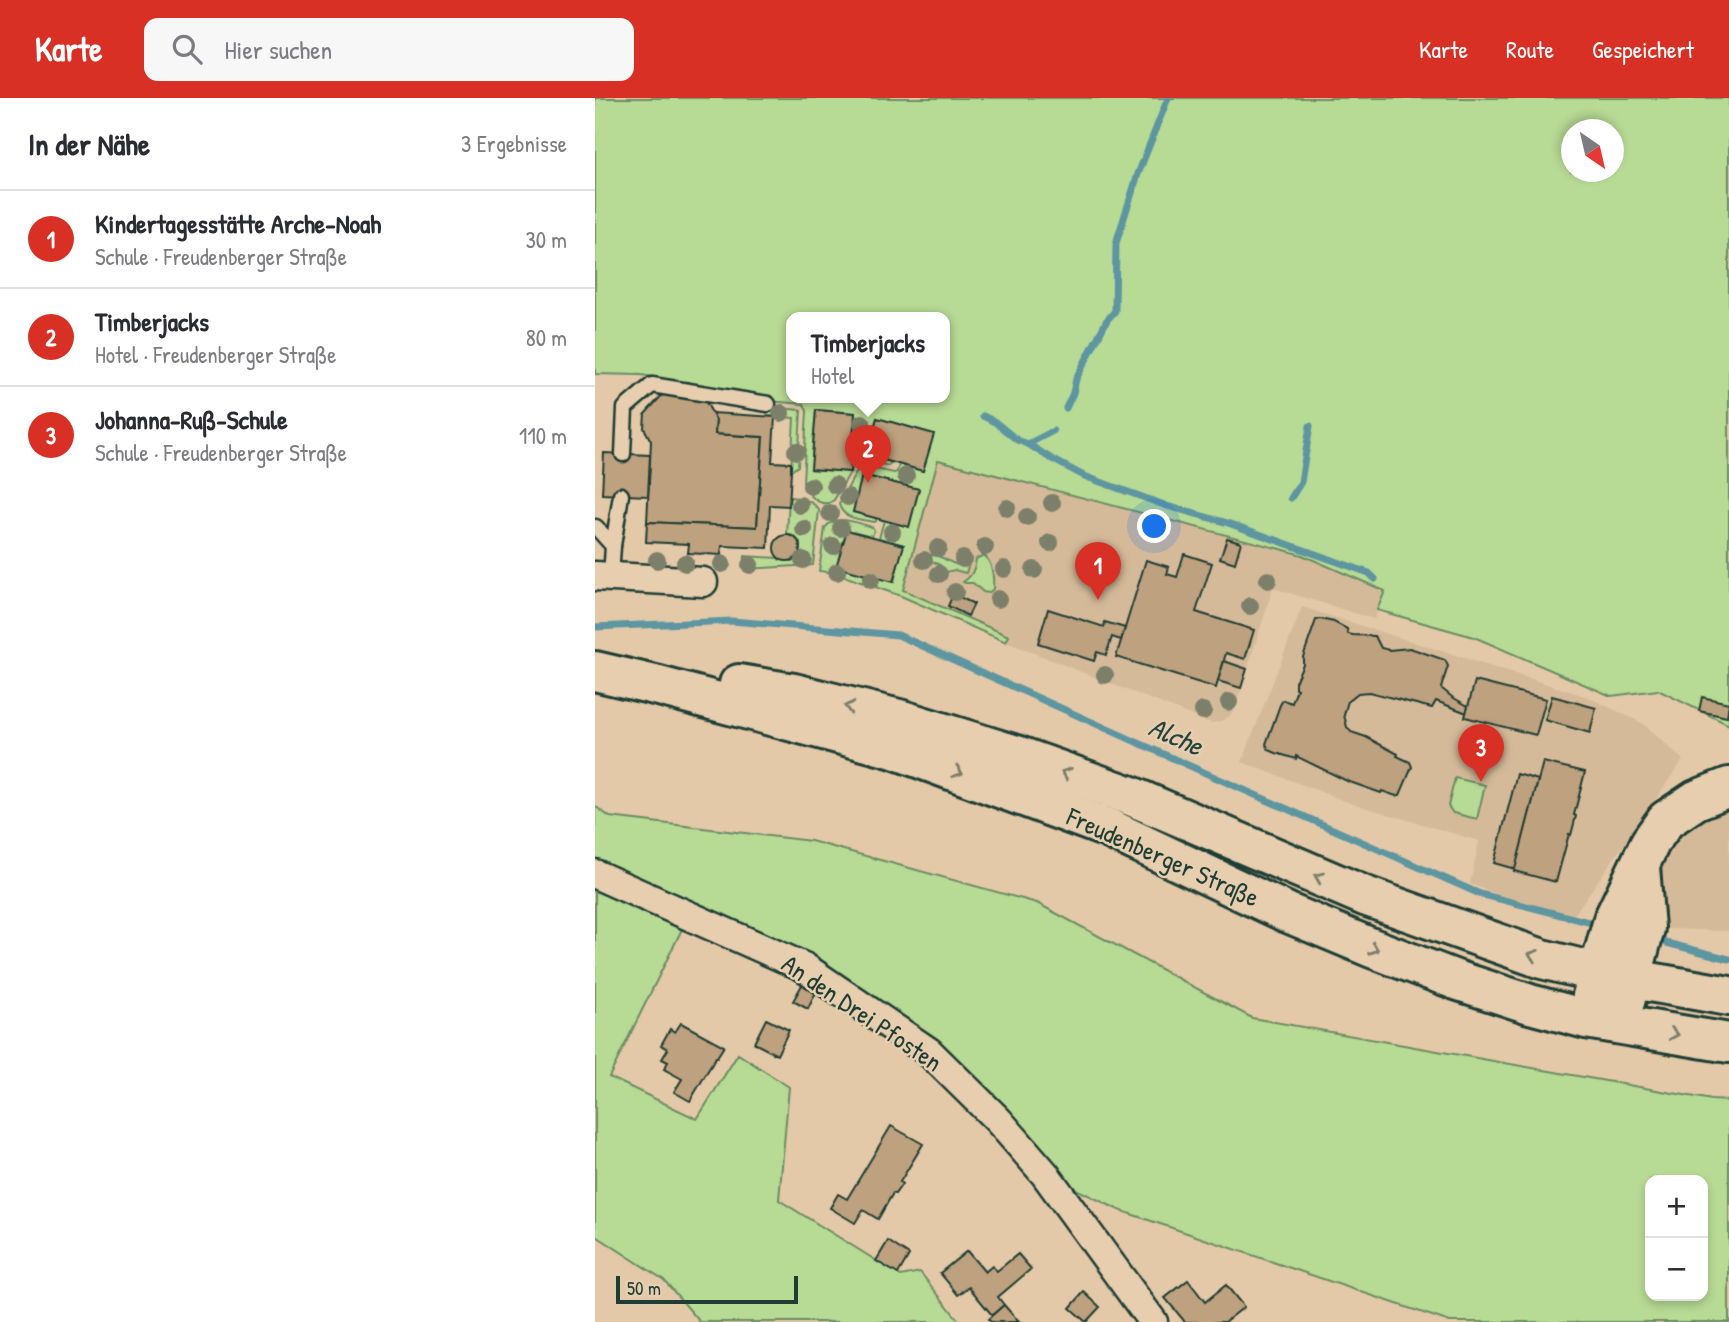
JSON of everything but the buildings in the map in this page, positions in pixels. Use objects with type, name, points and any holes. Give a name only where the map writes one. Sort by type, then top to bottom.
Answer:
[{"type":"main road","name":"Freudenberger Straße","points":[[595,670],[678,673],[794,693],[899,719],[1016,755],[1131,796],[1365,896],[1542,958],[1615,976],[1729,996]]},
{"type":"main road","name":"Freudenberger Straße","points":[[595,670],[894,749],[1108,828],[1288,913],[1455,980],[1530,1004],[1602,1021],[1729,1043]]},
{"type":"main road","points":[[1602,1021],[1629,924],[1640,867],[1651,841],[1667,820],[1696,800],[1729,787]]},
{"type":"street","points":[[603,577],[703,582]]},
{"type":"street","name":"An den Drei Pfosten","points":[[595,874],[804,967],[929,1052],[998,1120],[1045,1174],[1153,1322]]},
{"type":"lane","points":[[623,454],[625,408],[652,385],[768,404]]},
{"type":"lane","points":[[603,577],[613,546],[621,495]]},
{"type":"lane","points":[[596,527],[613,546]]},
{"type":"shaded area","points":[[938,460],[1302,555],[1385,591],[1374,619],[1273,588],[1234,711],[1221,721],[1205,721],[1006,642],[1008,637],[903,590]]},
{"type":"shaded area","points":[[1302,607],[1588,697],[1642,723],[1683,760],[1569,922],[1470,884],[1479,841],[1350,803],[1242,762]]},
{"type":"shaded area","points":[[1729,787],[1729,931],[1645,928],[1651,841]]},
{"type":"green space","points":[[595,98],[1729,98],[1729,725],[1658,690],[1611,696],[1474,637],[1377,610],[1385,591],[1302,555],[938,460],[903,590],[1009,636],[1006,642],[901,596],[835,573],[819,571],[825,528],[835,521],[847,520],[872,527],[874,530],[872,536],[847,530],[837,567],[894,582],[903,545],[879,538],[884,520],[909,526],[918,489],[863,475],[853,512],[876,518],[873,522],[844,513],[839,504],[861,466],[894,473],[897,472],[899,464],[923,471],[933,434],[877,418],[866,455],[891,462],[888,466],[862,458],[863,441],[853,440],[855,413],[816,410],[811,469],[850,472],[852,446],[856,449],[855,464],[834,500],[829,503],[820,502],[811,496],[803,482],[807,411],[804,404],[792,403],[950,403],[950,312],[786,312],[786,402],[768,401],[768,396],[641,375],[595,374]]},
{"type":"green space","points":[[768,407],[801,410],[798,466],[791,471],[794,418],[767,416]]},
{"type":"green space","points":[[789,497],[809,501],[819,510],[813,565],[744,569],[745,556],[793,561],[799,555],[800,542],[794,536],[787,535]]},
{"type":"green space","points":[[930,555],[958,565],[969,564],[966,573],[954,570],[947,572],[930,560]]},
{"type":"green space","points":[[982,556],[990,563],[992,571],[993,589],[989,593],[983,592],[973,583],[963,582],[973,572],[976,559]]},
{"type":"green space","points":[[1455,778],[1485,785],[1477,819],[1453,813],[1448,806]]},
{"type":"green space","points":[[595,806],[610,817],[811,841],[1037,903],[1252,1018],[1729,1101],[1729,1322],[1450,1322],[1119,1210],[1045,1174],[929,1052],[689,915],[609,1077],[697,1119],[738,1054],[789,1087],[779,1200],[901,1276],[920,1272],[960,1322],[700,1322],[664,1280],[595,1235]]},
{"type":"waterway","points":[[1066,408],[1076,379],[1107,320],[1115,311],[1116,243],[1138,174],[1168,98]]},
{"type":"waterway","points":[[983,416],[1017,440],[1084,476],[1167,506],[1228,523],[1369,573],[1375,579]]},
{"type":"waterway","points":[[1291,498],[1301,482],[1310,426]]},
{"type":"waterway","points":[[1028,444],[1053,431]]},
{"type":"waterway","name":"Alche","points":[[595,627],[732,621],[898,635],[1480,894],[1600,925]]},
{"type":"waterway","name":"Alche","points":[[1655,940],[1729,959]]},
{"type":"place","name":"Timberjacks","points":[[868,483]]},
{"type":"place","name":"Kindertagesstätte Arche-Noah","points":[[1098,600]]},
{"type":"place","name":"Johanna-Ruß-Schule","points":[[1481,782]]}]
